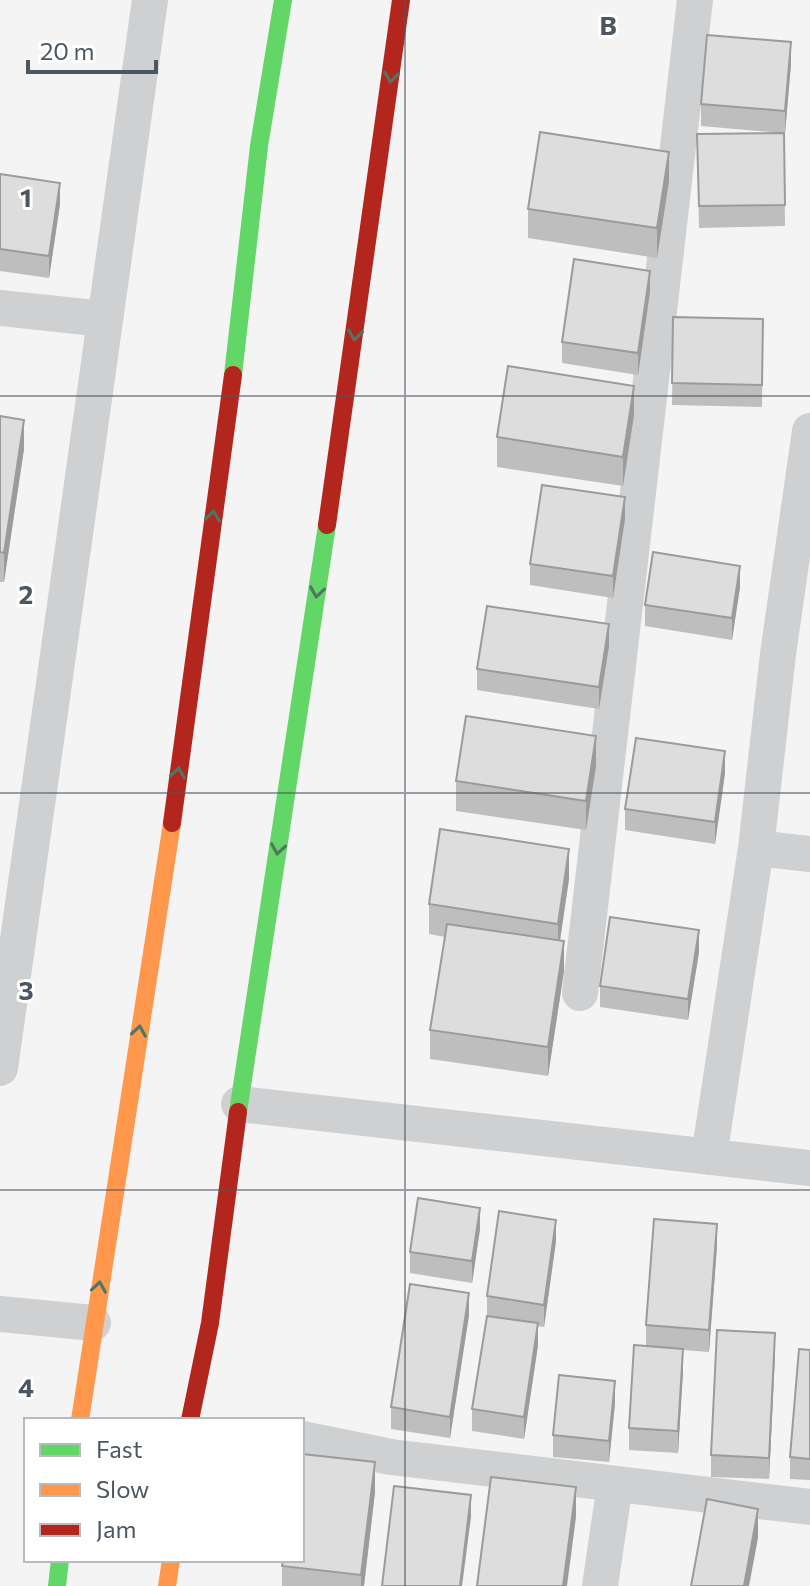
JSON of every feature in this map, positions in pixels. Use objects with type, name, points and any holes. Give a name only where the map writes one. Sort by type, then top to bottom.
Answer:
[{"type":"street","points":[[0,1068],[150,0]]},
{"type":"street","points":[[80,1418],[167,857],[238,337],[259,146],[283,0]]},
{"type":"street","points":[[198,1418],[239,1104],[348,390],[401,0]]},
{"type":"street","points":[[580,993],[695,0]]},
{"type":"street","points":[[0,308],[104,319]]},
{"type":"street","points":[[709,1157],[756,848],[778,654],[810,431]]},
{"type":"street","points":[[756,848],[810,854]]},
{"type":"street","points":[[239,1104],[810,1168]]},
{"type":"street","points":[[0,1314],[93,1323]]},
{"type":"street","points":[[304,1439],[391,1457],[810,1507]]},
{"type":"street","points":[[600,1586],[615,1484]]},
{"type":"street","points":[[57,1586],[60,1562]]},
{"type":"street","points":[[167,1586],[171,1562]]},
{"type":"building","points":[[707,35],[791,42],[785,111],[701,104]]},
{"type":"building","points":[[540,132],[669,152],[657,228],[528,209]]},
{"type":"building","points":[[784,133],[785,205],[699,206],[697,134]]},
{"type":"building","points":[[0,174],[60,183],[49,256],[0,249]]},
{"type":"building","points":[[574,259],[650,271],[638,353],[562,342]]},
{"type":"building","points":[[673,317],[763,319],[762,385],[672,383]]},
{"type":"building","points":[[508,366],[634,386],[623,457],[497,437]]},
{"type":"building","points":[[0,416],[24,420],[4,553],[0,552]]},
{"type":"building","points":[[542,485],[625,497],[613,576],[530,564]]},
{"type":"building","points":[[653,552],[740,566],[732,618],[645,605]]},
{"type":"building","points":[[487,606],[609,624],[599,687],[477,669]]},
{"type":"building","points":[[466,716],[596,736],[586,801],[456,781]]},
{"type":"building","points":[[636,738],[725,751],[715,822],[625,809]]},
{"type":"building","points":[[440,829],[569,849],[558,924],[429,904]]},
{"type":"building","points":[[610,917],[699,930],[688,999],[600,986]]},
{"type":"building","points":[[447,924],[564,941],[548,1047],[430,1030]]},
{"type":"building","points":[[418,1198],[480,1208],[472,1261],[410,1252]]},
{"type":"building","points":[[499,1211],[556,1220],[544,1305],[487,1296]]},
{"type":"building","points":[[654,1219],[717,1224],[709,1330],[646,1325]]},
{"type":"building","points":[[410,1284],[469,1293],[450,1417],[391,1407]]},
{"type":"building","points":[[487,1316],[538,1323],[524,1417],[472,1409]]},
{"type":"building","points":[[717,1330],[775,1333],[769,1458],[711,1455]]},
{"type":"building","points":[[634,1345],[683,1349],[678,1431],[629,1428]]},
{"type":"building","points":[[799,1349],[810,1350],[810,1459],[790,1457]]},
{"type":"building","points":[[559,1375],[615,1381],[609,1441],[553,1435]]},
{"type":"building","points":[[304,1454],[375,1462],[361,1575],[282,1566],[283,1562],[304,1562]]},
{"type":"building","points":[[491,1477],[576,1487],[563,1586],[477,1586]]},
{"type":"building","points":[[394,1486],[471,1495],[460,1586],[382,1586]]},
{"type":"building","points":[[707,1499],[758,1509],[744,1586],[691,1586]]},
{"type":"traffic: fast","points":[[233,375],[259,146],[283,0]]},
{"type":"traffic: fast","points":[[238,1112],[327,525]]},
{"type":"traffic: fast","points":[[57,1586],[60,1562]]},
{"type":"traffic: slow","points":[[80,1418],[172,823]]},
{"type":"traffic: slow","points":[[167,1586],[171,1562]]},
{"type":"traffic: jam","points":[[327,525],[401,0]]},
{"type":"traffic: jam","points":[[172,823],[233,375]]},
{"type":"traffic: jam","points":[[190,1418],[210,1323],[238,1112]]}]
